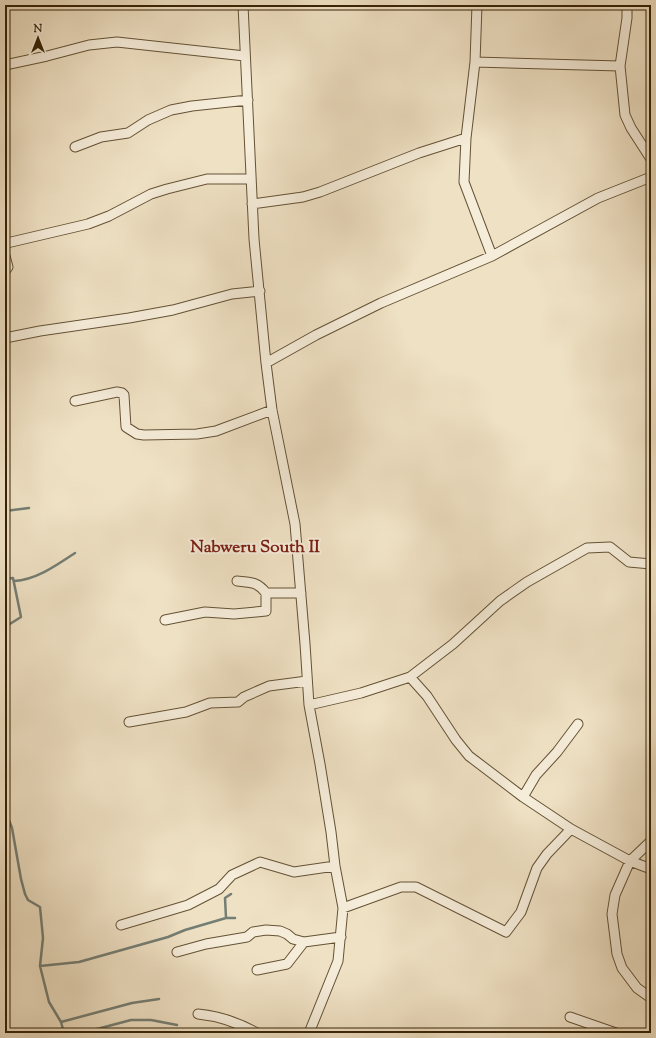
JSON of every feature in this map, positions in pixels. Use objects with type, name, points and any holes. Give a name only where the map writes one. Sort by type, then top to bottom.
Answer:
[{"type":"street","points":[[242,5],[254,239],[266,363],[272,410],[295,524],[309,705],[343,908],[338,961],[309,1033]]},
{"type":"street","points":[[477,5],[475,62],[466,138],[464,182],[492,256]]},
{"type":"street","points":[[627,5],[627,18],[620,66],[625,115],[631,128],[651,159]]},
{"type":"street","points":[[5,65],[89,45],[117,42],[245,56]]},
{"type":"street","points":[[475,62],[620,66]]},
{"type":"street","points":[[75,146],[101,137],[128,133],[148,120],[171,110],[192,106],[248,100]]},
{"type":"street","points":[[252,204],[302,197],[320,192],[419,153],[466,138]]},
{"type":"street","points":[[266,363],[316,335],[373,307],[492,256],[598,198],[651,177]]},
{"type":"street","points":[[5,244],[88,224],[109,216],[151,194],[167,189],[207,180],[250,179]]},
{"type":"street","points":[[5,256],[8,267],[5,271]]},
{"type":"street","points":[[5,338],[174,310],[232,294],[260,291]]},
{"type":"street","points":[[74,400],[122,392],[124,395],[126,427],[137,434],[144,435],[198,434],[216,431],[272,410]]},
{"type":"street","points":[[309,705],[361,693],[410,677],[453,644],[500,601],[527,582],[587,548],[610,548],[629,562],[651,564]]},
{"type":"street","points":[[165,620],[205,612],[234,614],[266,611],[266,593],[262,587],[252,582],[237,581]]},
{"type":"street","points":[[266,593],[301,593]]},
{"type":"street","points":[[410,677],[427,696],[456,740],[469,756],[524,797],[571,829],[630,862],[651,870]]},
{"type":"street","points":[[129,722],[186,712],[210,703],[238,702],[244,697],[269,686],[307,681]]},
{"type":"street","points":[[524,797],[536,776],[557,752],[578,724]]},
{"type":"street","points":[[343,908],[401,887],[416,887],[506,932],[520,912],[537,868],[571,829]]},
{"type":"street","points":[[651,841],[630,862],[615,895],[612,914],[617,954],[622,968],[637,988],[651,998]]},
{"type":"street","points":[[121,925],[188,905],[218,889],[232,875],[260,862],[294,872],[335,866]]},
{"type":"street","points":[[177,952],[206,944],[247,937],[253,932],[266,930],[280,931],[293,939],[304,942],[341,937]]},
{"type":"street","points":[[257,970],[287,964],[304,942]]},
{"type":"street","points":[[198,1014],[223,1019],[242,1025],[257,1033]]},
{"type":"street","points":[[570,1017],[616,1033]]},
{"type":"waterway","points":[[5,511],[29,508]]},
{"type":"waterway","points":[[14,581],[38,575],[54,567],[75,553]]},
{"type":"waterway","points":[[5,579],[13,578],[21,617],[5,627]]},
{"type":"waterway","points":[[5,810],[12,828],[25,894],[28,900],[40,907],[43,938],[40,966],[49,1002],[61,1022],[64,1033]]},
{"type":"waterway","points":[[226,918],[225,898],[231,894]]},
{"type":"waterway","points":[[40,966],[79,962],[168,937],[185,930],[226,918],[235,918]]},
{"type":"waterway","points":[[61,1022],[132,1003],[159,999]]},
{"type":"waterway","points":[[82,1033],[131,1020],[151,1020],[177,1025]]},
{"type":"district","name":"Nabweru South II","points":[[255,548]]}]
